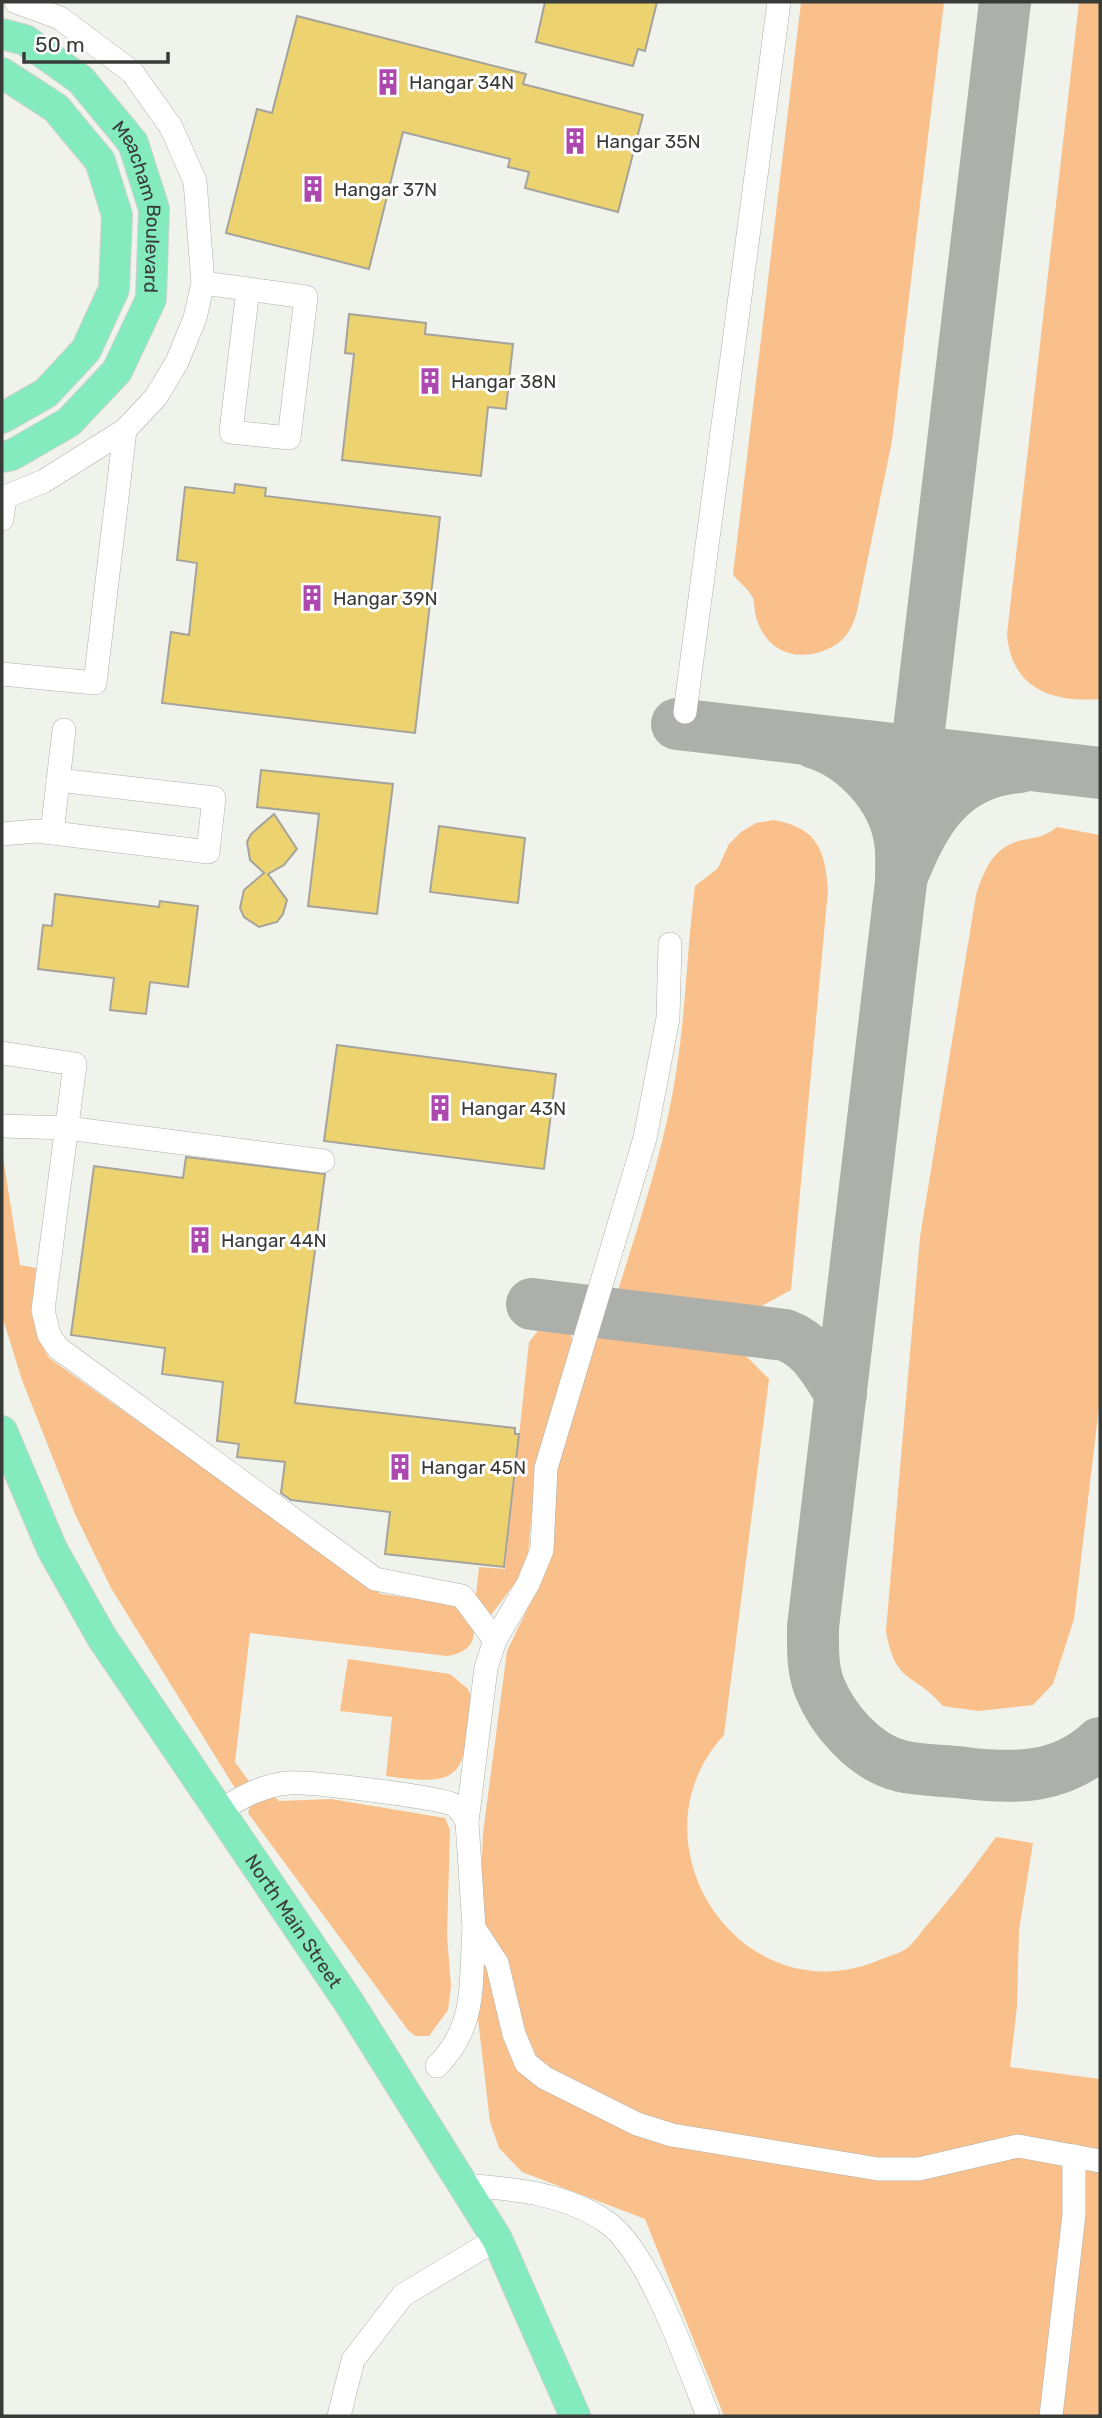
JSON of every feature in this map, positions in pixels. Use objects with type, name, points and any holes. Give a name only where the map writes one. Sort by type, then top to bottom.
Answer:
[{"type":"main road","name":"Meacham Boulevard","points":[[2,34],[25,40],[81,80],[133,143],[154,209],[152,299],[117,371],[69,422],[12,455],[2,457]]},
{"type":"main road","name":"Meacham Boulevard","points":[[2,73],[56,108],[100,161],[117,215],[114,289],[86,350],[46,393],[2,418]]},
{"type":"main road","name":"North Main Street","points":[[2,1431],[52,1549],[101,1636],[348,2001],[497,2239],[575,2416]]},
{"type":"lane","points":[[2,519],[5,497],[44,481],[125,429],[156,397],[177,362],[195,318],[203,283],[195,181],[171,127],[132,72],[60,18],[16,2]]},
{"type":"lane","points":[[685,712],[779,2]]},
{"type":"lane","points":[[203,283],[248,289],[306,297],[289,438],[231,432],[248,289]]},
{"type":"lane","points":[[2,674],[95,683],[125,429]]},
{"type":"lane","points":[[52,833],[64,730]]},
{"type":"lane","points":[[2,834],[37,831],[208,852],[214,798],[58,780]]},
{"type":"lane","points":[[437,2066],[455,2049],[466,2026],[474,1928],[467,1822],[484,1680],[495,1640],[528,1584],[542,1550],[546,1468],[647,1126],[668,1018],[670,944]]},
{"type":"lane","points":[[2,1053],[75,1064],[43,1310],[49,1335],[58,1348],[375,1579],[462,1596],[495,1640]]},
{"type":"lane","points":[[2,1126],[67,1128],[323,1161]]},
{"type":"lane","points":[[219,1813],[231,1803],[289,1782],[452,1804],[460,1810],[467,1822]]},
{"type":"lane","points":[[474,1928],[497,1963],[514,2035],[526,2063],[545,2078],[637,2124],[672,2135],[878,2169],[919,2169],[1018,2146],[1100,2161]]},
{"type":"lane","points":[[1051,2416],[1074,2214],[1074,2156]]},
{"type":"lane","points":[[465,2185],[518,2189],[548,2196],[585,2210],[623,2237],[648,2275],[708,2416]]},
{"type":"lane","points":[[339,2416],[353,2360],[403,2295],[497,2239]]},
{"type":"shaded area","points":[[801,2],[944,2],[892,441],[857,611],[849,631],[836,645],[823,651],[801,655],[781,650],[766,637],[756,617],[752,596],[733,575]]},
{"type":"shaded area","points":[[1079,2],[1100,2],[1100,699],[1082,700],[1051,694],[1026,679],[1016,668],[1007,634]]},
{"type":"shaded area","points":[[774,820],[800,829],[816,843],[824,863],[828,890],[791,1290],[745,1315],[615,1300],[650,1188],[671,1102],[682,1026],[695,886],[718,868],[729,844],[741,832],[756,823]]},
{"type":"shaded area","points":[[1057,827],[1100,835],[1100,1398],[1074,1619],[1053,1684],[1033,1705],[978,1711],[943,1706],[907,1676],[895,1661],[886,1631],[920,1237],[979,886],[986,868],[997,853],[1013,843],[1044,835]]},
{"type":"shaded area","points":[[2,1151],[20,1265],[36,1268],[34,1314],[39,1337],[49,1358],[381,1594],[452,1604],[469,1617],[473,1625],[472,1641],[467,1648],[447,1656],[250,1633],[235,1762],[251,1784],[238,1793],[111,1588],[75,1514],[22,1380],[2,1316]]},
{"type":"shaded area","points":[[554,1322],[568,1326],[573,1342],[536,1464],[528,1556],[518,1579],[488,1619],[475,1604],[479,1567],[505,1569],[529,1342],[541,1327]]},
{"type":"shaded area","points":[[597,1327],[735,1345],[769,1379],[724,1735],[697,1778],[687,1823],[693,1868],[712,1909],[743,1942],[782,1964],[827,1971],[877,1961],[906,1949],[915,1941],[996,1837],[1033,1843],[1019,1930],[1017,2006],[1010,2067],[1100,2079],[1100,2416],[724,2416],[645,2219],[522,2172],[499,2148],[490,2122],[476,2002],[483,1833],[507,1651],[550,1562],[555,1470]]},
{"type":"shaded area","points":[[348,1659],[450,1674],[468,1689],[473,1701],[466,1745],[462,1760],[455,1770],[446,1777],[432,1780],[386,1776],[392,1717],[340,1711]]},
{"type":"shaded area","points":[[270,1793],[279,1801],[331,1799],[445,1818],[450,1830],[447,1935],[451,1986],[448,2010],[429,2036],[415,2036],[408,2030],[248,1813],[251,1803]]},
{"type":"building","points":[[545,2],[657,2],[645,51],[638,49],[633,66],[536,42]]},
{"type":"building","points":[[297,16],[526,74],[523,84],[643,115],[618,212],[525,188],[529,172],[508,167],[510,159],[403,132],[369,269],[226,233],[257,109],[272,113]]},
{"type":"building","name":"Hangar 38N","points":[[349,314],[426,323],[425,334],[513,344],[506,409],[488,407],[481,476],[342,460],[354,354],[345,353]]},
{"type":"building","name":"Hangar 39N","points":[[235,484],[266,488],[265,496],[440,517],[415,733],[162,703],[171,632],[189,635],[197,563],[177,560],[185,487],[234,493]]},
{"type":"building","points":[[261,770],[393,784],[377,914],[308,906],[319,814],[257,807]]},
{"type":"building","points":[[274,814],[297,849],[284,865],[268,874],[287,900],[283,914],[277,922],[259,927],[244,917],[240,908],[244,890],[264,873],[250,860],[247,842],[251,834]]},
{"type":"building","points":[[439,826],[525,838],[518,903],[430,892]]},
{"type":"building","points":[[55,894],[159,907],[160,901],[198,906],[188,987],[150,982],[146,1014],[110,1010],[114,978],[38,969],[43,925],[52,926]]},
{"type":"building","name":"Hangar 43N","points":[[337,1045],[556,1074],[544,1169],[324,1141]]},
{"type":"building","points":[[186,1157],[325,1174],[295,1403],[515,1428],[515,1434],[519,1434],[504,1567],[385,1554],[390,1512],[291,1500],[281,1493],[285,1462],[237,1457],[239,1444],[217,1441],[223,1382],[162,1374],[165,1348],[71,1335],[94,1166],[183,1178]]},
{"type":"taxiway","points":[[1005,2],[813,1627],[813,1657],[819,1686],[841,1723],[874,1754],[901,1766],[984,1775],[1037,1774],[1069,1764],[1100,1743]]},
{"type":"taxiway","points":[[677,724],[1100,773]]},
{"type":"taxiway","points":[[815,743],[830,749],[858,768],[881,794],[890,809],[901,846],[901,879],[919,838],[943,803],[975,778],[1020,767]]},
{"type":"taxiway","points":[[532,1304],[785,1335],[811,1352],[841,1394]]},
{"type":"place","name":"Hangar 34N","points":[[388,82]]},
{"type":"place","name":"Hangar 35N","points":[[575,141]]},
{"type":"place","name":"Hangar 37N","points":[[313,189]]},
{"type":"place","name":"Hangar 38N","points":[[430,381]]},
{"type":"place","name":"Hangar 39N","points":[[312,598]]},
{"type":"place","name":"Hangar 43N","points":[[440,1108]]},
{"type":"place","name":"Hangar 44N","points":[[200,1240]]},
{"type":"place","name":"Hangar 45N","points":[[400,1467]]}]
